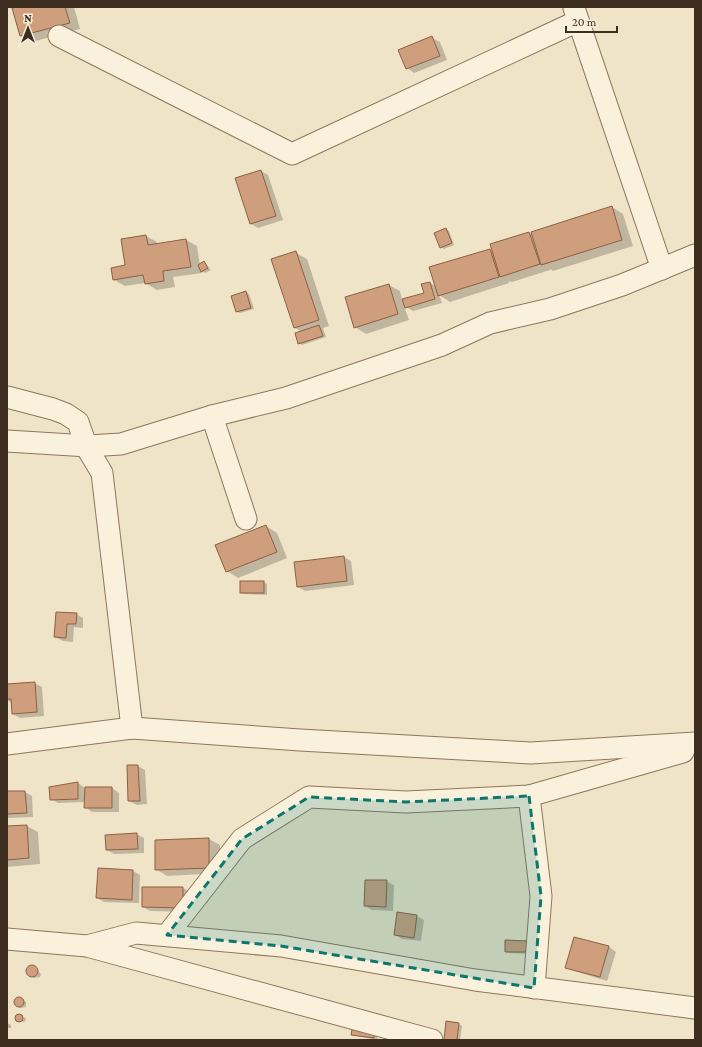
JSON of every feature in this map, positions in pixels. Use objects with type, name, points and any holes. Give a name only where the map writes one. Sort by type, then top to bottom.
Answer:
[{"type":"street","points":[[59,36],[292,154],[576,14],[662,269]]},
{"type":"street","points":[[7,441],[88,446],[122,444],[212,416],[286,398],[442,345],[490,324],[550,309],[622,285],[695,255]]},
{"type":"street","points":[[7,397],[25,400],[66,414],[78,422],[102,473],[132,728]]},
{"type":"street","points":[[212,416],[246,519]]},
{"type":"street","points":[[7,744],[132,728],[531,753],[695,743]]},
{"type":"street","points":[[167,935],[242,839],[309,797],[406,802],[529,796],[695,749]]},
{"type":"street","points":[[529,796],[541,896],[534,988]]},
{"type":"street","points":[[87,946],[136,932],[281,946],[475,980],[695,1008]]},
{"type":"street","points":[[7,939],[87,946],[432,1040]]},
{"type":"highlighted area","points":[[529,796],[541,896],[534,988],[281,946],[167,935],[242,839],[309,797],[406,802]]},
{"type":"building","points":[[65,7],[70,23],[20,36],[12,8]]},
{"type":"building","points":[[432,36],[440,56],[406,69],[398,50]]},
{"type":"building","points":[[261,170],[276,216],[250,224],[235,178]]},
{"type":"building","points":[[612,206],[622,240],[541,265],[531,232]]},
{"type":"building","points":[[446,228],[452,243],[440,248],[434,233]]},
{"type":"building","points":[[529,232],[540,264],[500,277],[490,244]]},
{"type":"building","points":[[146,235],[148,245],[186,239],[191,267],[163,271],[164,281],[145,284],[143,275],[113,280],[111,268],[125,265],[121,239]]},
{"type":"building","points":[[490,249],[499,277],[438,296],[429,267]]},
{"type":"building","points":[[296,251],[319,320],[294,328],[271,259]]},
{"type":"building","points":[[204,261],[208,268],[201,272],[198,265]]},
{"type":"building","points":[[430,282],[435,299],[405,308],[402,299],[424,293],[421,284]]},
{"type":"building","points":[[389,284],[398,314],[354,328],[345,297]]},
{"type":"building","points":[[246,291],[251,308],[236,312],[231,296]]},
{"type":"building","points":[[319,325],[323,336],[298,344],[295,333]]},
{"type":"building","points":[[266,525],[277,552],[226,572],[215,545]]},
{"type":"building","points":[[344,556],[347,581],[297,587],[294,562]]},
{"type":"building","points":[[240,581],[264,581],[264,593],[240,593]]},
{"type":"building","points":[[56,612],[77,613],[76,624],[67,624],[66,638],[54,637]]},
{"type":"building","points":[[35,682],[37,712],[12,714],[11,699],[7,699],[7,684]]},
{"type":"building","points":[[127,765],[138,765],[140,801],[128,801]]},
{"type":"building","points":[[78,782],[78,799],[50,800],[49,787]]},
{"type":"building","points":[[85,787],[112,787],[112,808],[84,808]]},
{"type":"building","points":[[7,791],[25,791],[27,813],[7,814]]},
{"type":"building","points":[[27,825],[29,858],[7,860],[7,826]]},
{"type":"building","points":[[137,833],[138,849],[106,850],[105,835]]},
{"type":"building","points":[[209,838],[209,868],[155,870],[155,840]]},
{"type":"building","points":[[98,868],[133,870],[132,900],[96,898]]},
{"type":"building","points":[[365,880],[387,880],[386,907],[364,906]]},
{"type":"building","points":[[142,887],[183,887],[183,908],[142,907]]},
{"type":"building","points":[[397,912],[417,915],[414,938],[394,935]]},
{"type":"building","points":[[574,937],[609,946],[600,977],[565,968]]},
{"type":"building","points":[[505,940],[527,941],[526,952],[505,952]]},
{"type":"building","points":[[30,965],[34,965],[38,971],[34,977],[30,977],[26,973],[26,969]]},
{"type":"building","points":[[17,997],[21,997],[23,998],[23,1006],[17,1007],[14,1004],[14,1000]]},
{"type":"building","points":[[17,1014],[21,1014],[23,1018],[21,1022],[17,1022],[15,1020],[15,1016]]},
{"type":"building","points":[[446,1021],[459,1023],[457,1040],[444,1040]]},
{"type":"building","points":[[353,1024],[375,1027],[374,1038],[351,1035]]}]
